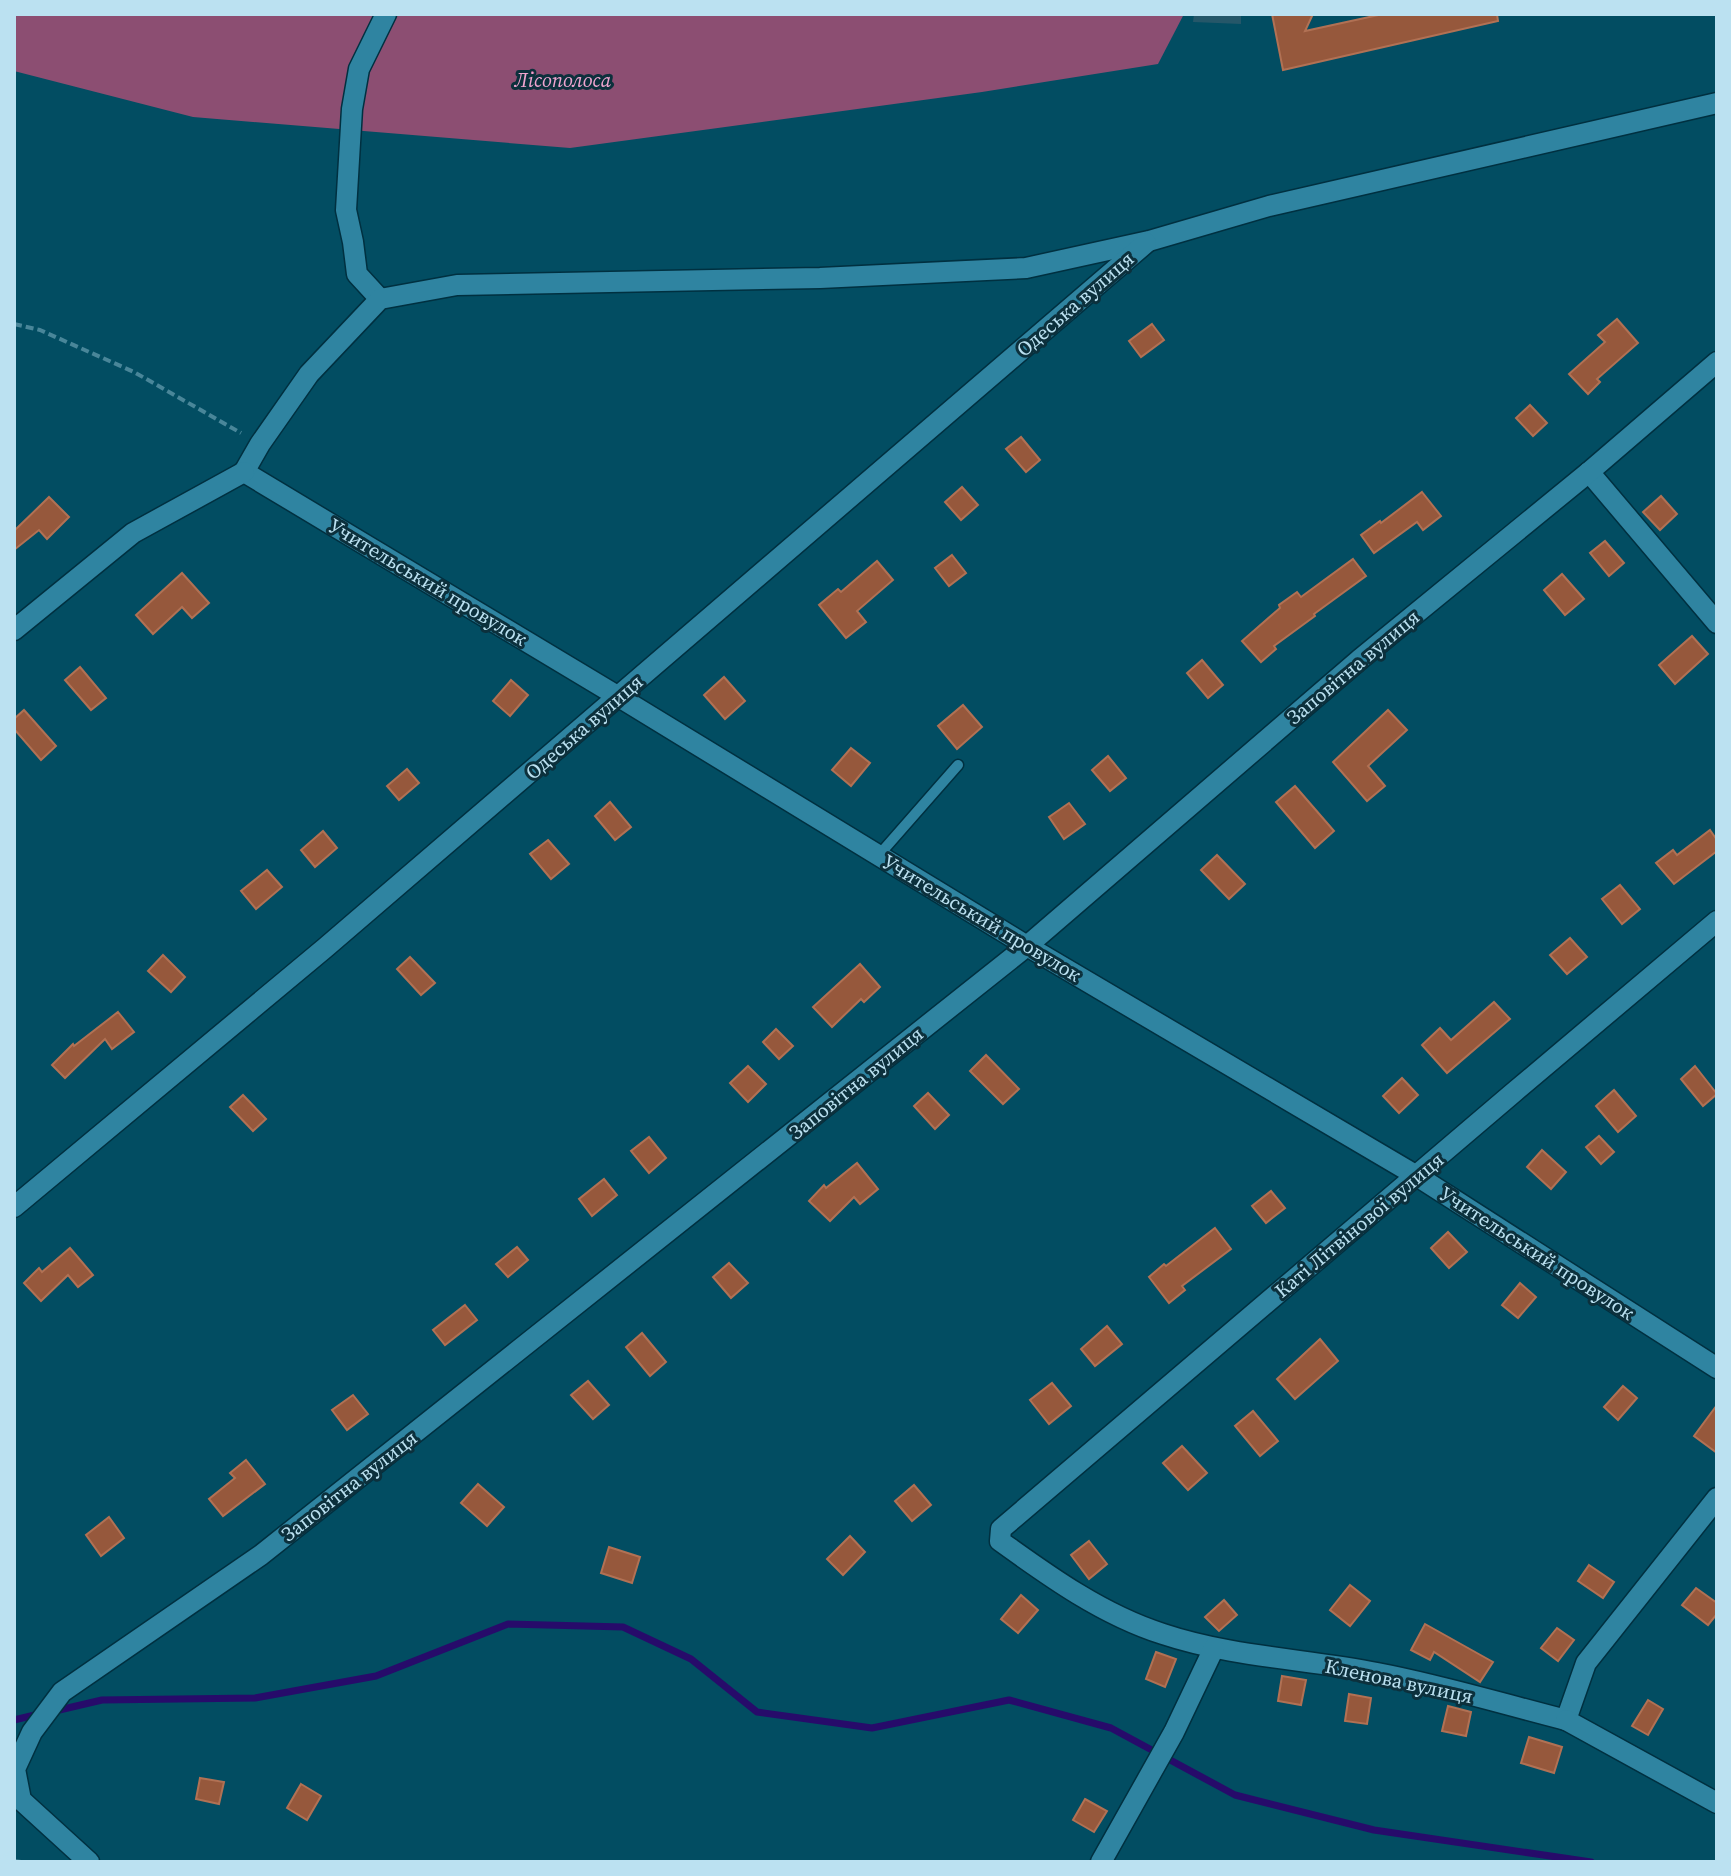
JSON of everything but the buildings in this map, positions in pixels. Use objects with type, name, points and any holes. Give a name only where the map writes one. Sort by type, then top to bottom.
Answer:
[{"type":"street","points":[[380,299],[357,274],[346,210],[352,109],[359,69],[386,14]]},
{"type":"street","points":[[14,630],[133,533],[244,472],[309,374],[380,299],[457,285],[820,278],[1026,268],[1149,241],[1269,206],[1717,103]]},
{"type":"street","name":"Одеська вулиця","points":[[14,1207],[325,948],[1149,241]]},
{"type":"street","name":"Заповітна вулиця","points":[[89,1862],[21,1800],[15,1769],[32,1732],[62,1692],[261,1555],[1027,946],[1359,660],[1589,472],[1717,362]]},
{"type":"street","name":"Учительський провулок","points":[[244,472],[1027,946],[1417,1176],[1717,1368]]},
{"type":"street","points":[[1589,472],[1714,611]]},
{"type":"street","name":"Каті Літвінової вулиця","points":[[1001,1529],[1717,921]]},
{"type":"street","points":[[1566,1720],[1586,1663],[1717,1498]]},
{"type":"street","name":"Кленова вулиця","points":[[1001,1529],[1000,1541],[1053,1579],[1113,1613],[1161,1634],[1214,1648],[1377,1673],[1566,1720],[1717,1803]]},
{"type":"street","points":[[1101,1862],[1174,1732],[1214,1648]]},
{"type":"lane","points":[[879,855],[958,765]]},
{"type":"path","points":[[14,324],[40,330],[134,372],[260,444]]},
{"type":"path","points":[[14,1861],[21,1862]]},
{"type":"shaded area","points":[[1194,14],[1241,14],[1241,24],[1193,22]]},
{"type":"green space","name":"Лісополоса","points":[[14,14],[1184,14],[1158,64],[982,92],[570,148],[193,117],[14,71]]},
{"type":"waterway","points":[[55,1711],[102,1700],[255,1698],[376,1676],[508,1624],[623,1627],[691,1659],[757,1712],[872,1728],[1009,1700],[1111,1728],[1235,1795],[1374,1830],[1591,1862]]},
{"type":"waterway","points":[[14,1720],[39,1714]]}]
